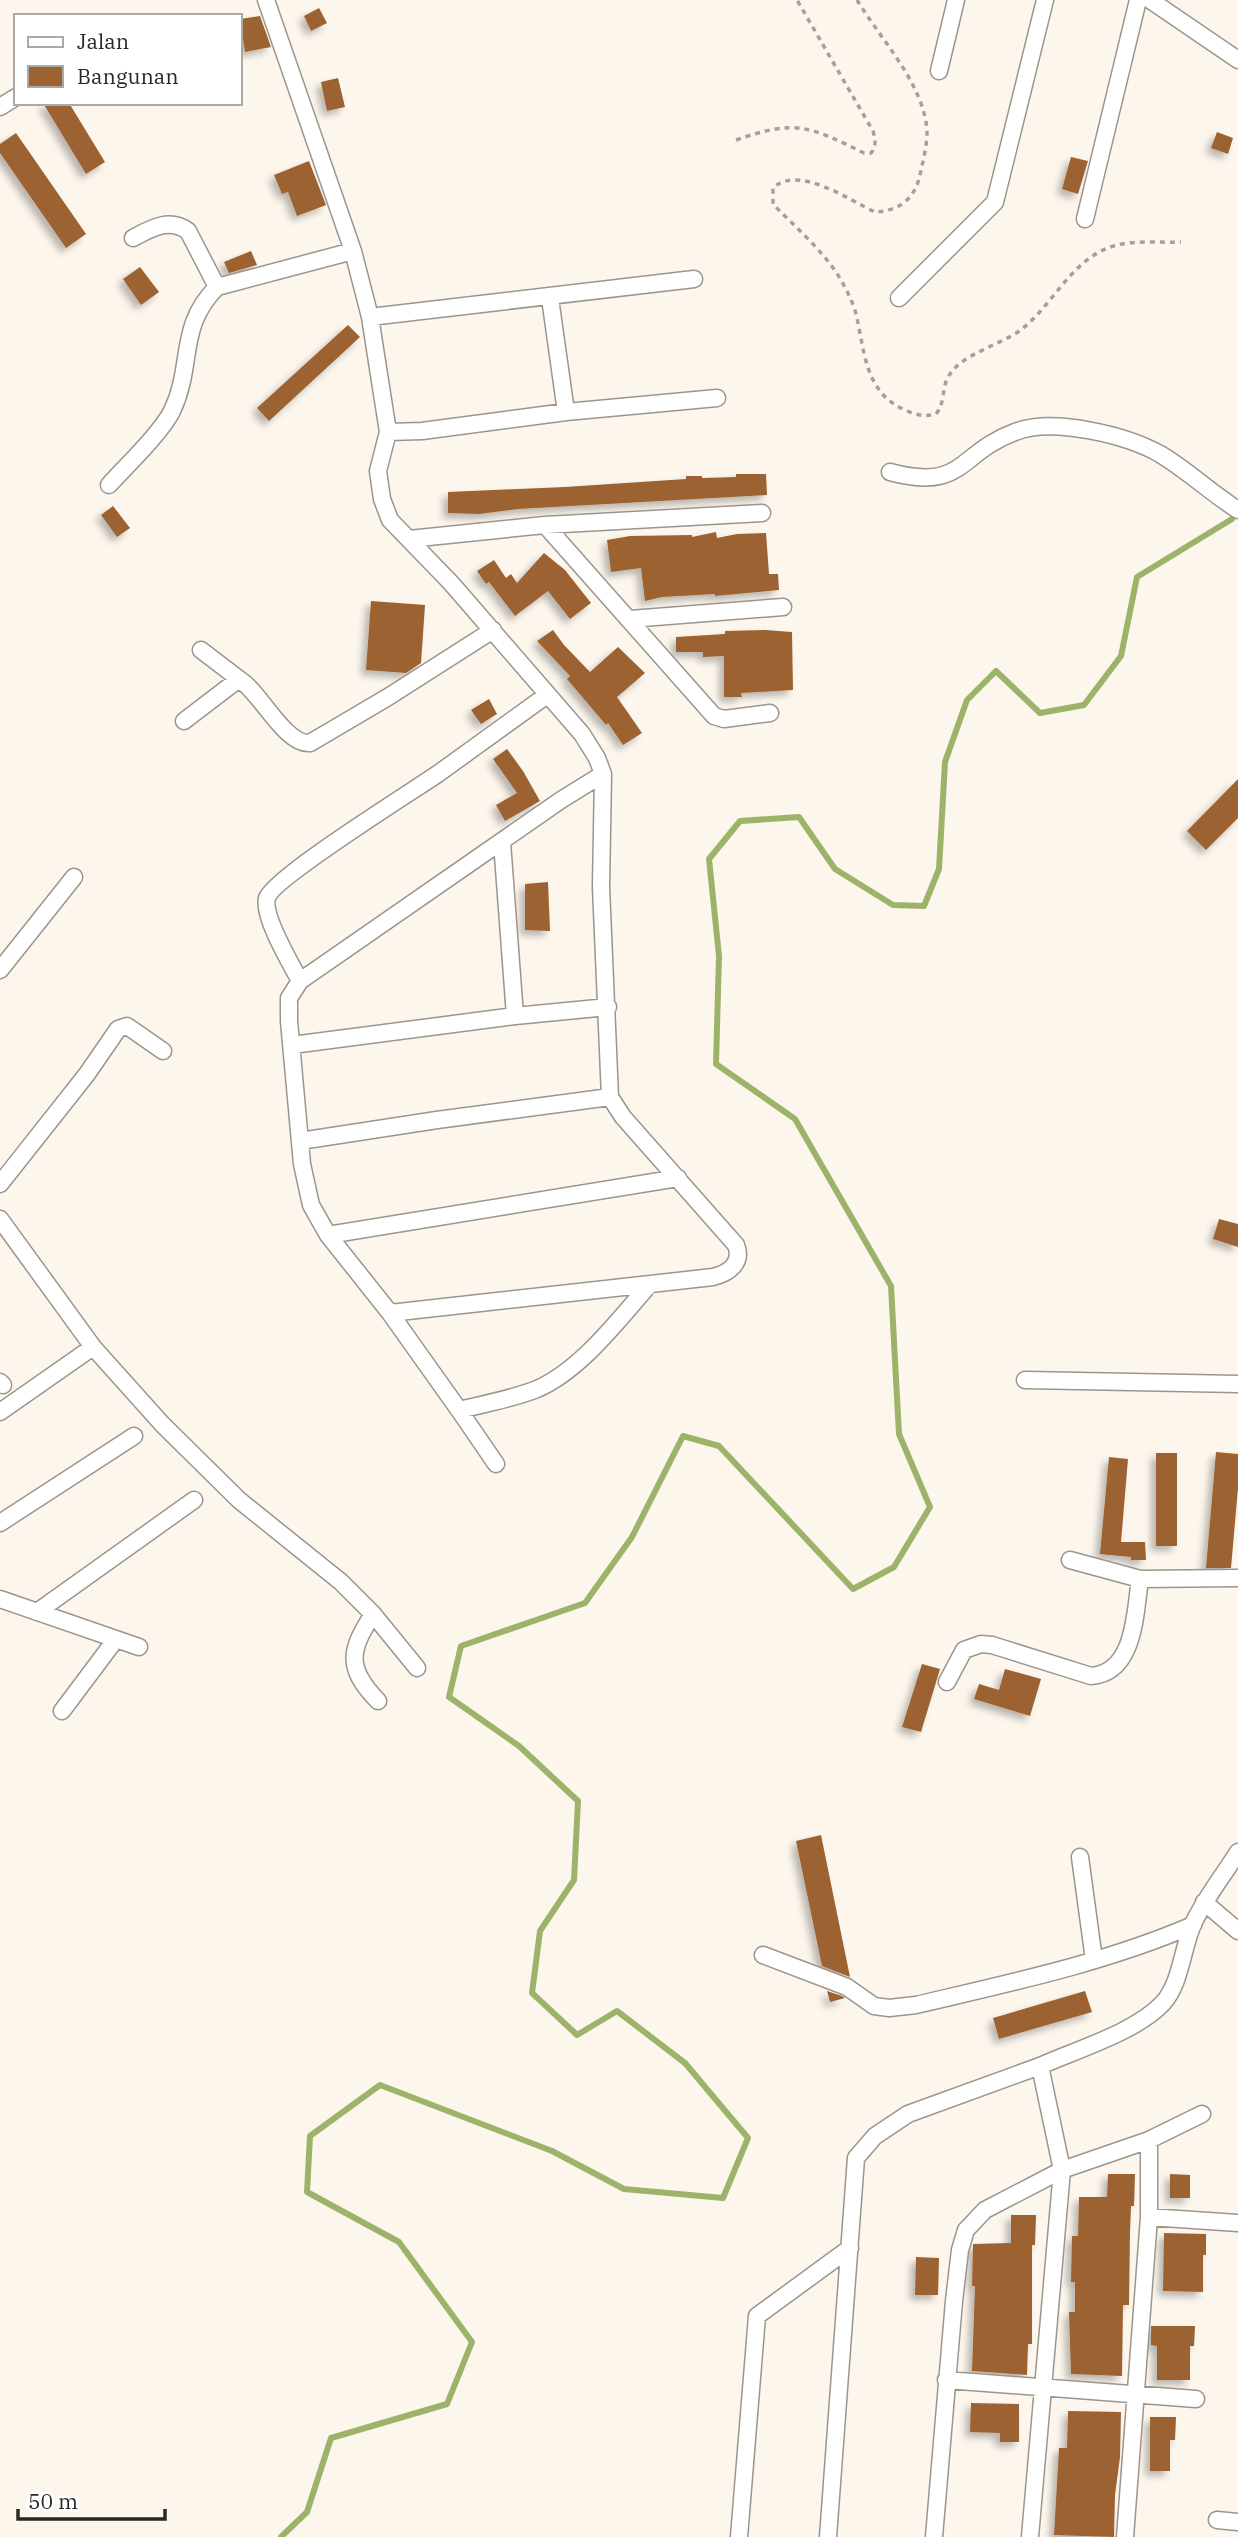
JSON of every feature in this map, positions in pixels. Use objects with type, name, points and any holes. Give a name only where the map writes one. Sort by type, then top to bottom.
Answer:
[{"type":"street","points":[[266,0],[353,251],[370,317],[388,432],[378,471],[382,499],[390,520],[493,630],[591,746],[603,775],[601,887],[610,1097],[623,1117],[736,1245],[738,1257],[725,1274],[691,1280],[390,1313]]},
{"type":"street","points":[[939,71],[956,0]]},
{"type":"street","points":[[900,298],[995,202],[1045,0]]},
{"type":"street","points":[[1085,219],[1138,0]]},
{"type":"street","points":[[1150,0],[1238,60]]},
{"type":"street","points":[[133,237],[156,226],[172,225],[183,228],[188,231],[217,287]]},
{"type":"street","points":[[109,485],[171,412],[180,390],[190,328],[204,300],[217,287],[353,251]]},
{"type":"street","points":[[370,317],[551,298],[694,279]]},
{"type":"street","points":[[551,298],[566,412]]},
{"type":"street","points":[[388,432],[422,431],[566,412],[717,398]]},
{"type":"street","points":[[890,472],[909,478],[938,478],[950,474],[1003,437],[1030,427],[1049,426],[1102,434],[1139,444],[1168,459],[1238,510]]},
{"type":"street","points":[[409,539],[545,525],[762,513]]},
{"type":"street","points":[[545,525],[714,716],[723,719],[770,713]]},
{"type":"street","points":[[630,619],[783,607]]},
{"type":"street","points":[[201,650],[259,697],[289,735],[306,744],[388,697],[493,630]]},
{"type":"street","points":[[184,721],[239,679]]},
{"type":"street","points":[[300,981],[266,912],[267,898],[271,890],[547,695]]},
{"type":"street","points":[[496,1464],[390,1313],[328,1235],[312,1205],[305,1186],[300,1141],[289,998],[300,981],[561,800],[603,775]]},
{"type":"street","points":[[502,842],[515,1016]]},
{"type":"street","points":[[0,970],[74,877]]},
{"type":"street","points":[[292,1045],[515,1016],[608,1007]]},
{"type":"street","points":[[0,1184],[87,1074],[118,1029],[127,1026],[163,1051]]},
{"type":"street","points":[[300,1141],[437,1119],[610,1097]]},
{"type":"street","points":[[328,1235],[678,1178]]},
{"type":"street","points":[[0,1219],[93,1347],[239,1500],[341,1582],[373,1614],[417,1668]]},
{"type":"street","points":[[459,1410],[529,1392],[565,1373],[598,1342],[650,1283]]},
{"type":"street","points":[[0,1412],[93,1347]]},
{"type":"street","points":[[1025,1380],[1238,1384]]},
{"type":"street","points":[[0,1523],[134,1436]]},
{"type":"street","points":[[37,1612],[194,1500]]},
{"type":"street","points":[[1070,1560],[1140,1579],[1238,1578]]},
{"type":"street","points":[[947,1682],[964,1650],[981,1644],[992,1644],[1091,1676],[1112,1671],[1129,1641],[1140,1579]]},
{"type":"street","points":[[0,1599],[139,1647]]},
{"type":"street","points":[[373,1614],[358,1637],[354,1653],[358,1673],[366,1688],[378,1701]]},
{"type":"street","points":[[62,1711],[116,1639]]},
{"type":"street","points":[[828,2537],[856,2158],[875,2136],[908,2114],[1040,2066],[1147,2017],[1171,1994],[1193,1925],[1204,1902],[1238,1852]]},
{"type":"street","points":[[1080,1857],[1094,1960]]},
{"type":"street","points":[[1204,1902],[1238,1931]]},
{"type":"street","points":[[764,1955],[847,1987],[874,2006],[889,2008],[928,2002],[1094,1960],[1158,1940],[1193,1925]]},
{"type":"street","points":[[1030,2537],[1062,2170],[1040,2066]]},
{"type":"street","points":[[934,2537],[946,2380],[960,2250],[966,2230],[985,2210],[1062,2170],[1149,2140],[1202,2114]]},
{"type":"street","points":[[1125,2537],[1149,2217],[1149,2140]]},
{"type":"street","points":[[1149,2217],[1238,2223]]},
{"type":"street","points":[[740,2537],[757,2316],[850,2248]]},
{"type":"street","points":[[946,2380],[1196,2399]]},
{"type":"street","points":[[1217,2520],[1237,2519]]},
{"type":"path","points":[[736,140],[779,127],[792,127],[824,133],[864,153],[871,153],[875,147],[873,131],[797,0]]},
{"type":"path","points":[[857,0],[911,82],[924,112],[927,132],[918,185],[910,199],[883,212],[875,212],[806,181],[780,182],[773,188],[771,198],[773,204],[839,276],[856,315],[867,370],[876,386],[891,402],[916,415],[936,414],[943,402],[949,374],[965,360],[1019,331],[1088,258],[1102,250],[1126,243],[1181,242]]},
{"type":"building","points":[[319,8],[327,23],[311,31],[304,16]]},
{"type":"building","points":[[260,16],[271,47],[245,52],[242,19]]},
{"type":"building","points":[[338,78],[345,107],[327,111],[321,82]]},
{"type":"building","points":[[44,105],[70,105],[105,162],[86,174]]},
{"type":"building","points":[[1217,132],[1233,138],[1228,154],[1211,148]]},
{"type":"building","points":[[16,133],[86,234],[66,248],[0,153],[0,144]]},
{"type":"building","points":[[1071,157],[1088,161],[1078,194],[1062,189]]},
{"type":"building","points":[[309,161],[326,205],[297,216],[288,192],[282,194],[274,175]]},
{"type":"building","points":[[251,251],[257,265],[229,273],[224,262]]},
{"type":"building","points":[[140,267],[159,292],[141,305],[123,279]]},
{"type":"building","points":[[348,325],[360,337],[269,421],[257,408]]},
{"type":"building","points":[[736,474],[766,474],[767,495],[518,509],[479,514],[448,513],[448,492],[686,479],[686,476],[736,477]]},
{"type":"building","points":[[113,506],[130,528],[117,537],[101,515]]},
{"type":"building","points":[[716,532],[717,538],[766,533],[769,574],[778,574],[779,590],[715,596],[662,597],[645,601],[641,568],[611,572],[607,540],[630,536],[692,537]]},
{"type":"building","points":[[544,553],[565,570],[591,603],[570,619],[548,591],[515,616],[477,571],[494,560],[506,578],[511,574],[517,583]]},
{"type":"building","points":[[371,601],[425,605],[421,663],[406,673],[366,670]]},
{"type":"building","points":[[553,630],[590,672],[618,647],[645,673],[617,697],[642,733],[623,745],[608,723],[606,725],[567,679],[570,676],[537,641]]},
{"type":"building","points":[[725,631],[792,632],[793,690],[741,693],[742,697],[724,697],[724,656],[703,657],[703,652],[676,652],[676,637],[725,634]]},
{"type":"building","points":[[489,699],[497,714],[481,724],[471,710]]},
{"type":"building","points":[[507,749],[540,801],[505,821],[496,805],[517,793],[493,759]]},
{"type":"building","points":[[1238,779],[1238,818],[1206,850],[1187,831]]},
{"type":"building","points":[[548,882],[550,931],[525,930],[525,884]]},
{"type":"building","points":[[1219,1219],[1238,1224],[1238,1247],[1213,1239]]},
{"type":"building","points":[[1216,1452],[1238,1454],[1231,1568],[1206,1568]]},
{"type":"building","points":[[1156,1453],[1177,1453],[1177,1546],[1156,1546]]},
{"type":"building","points":[[1109,1457],[1128,1459],[1121,1542],[1145,1542],[1146,1560],[1100,1554]]},
{"type":"building","points":[[922,1664],[940,1669],[921,1732],[902,1727]]},
{"type":"building","points":[[1005,1669],[1041,1679],[1030,1716],[974,1699],[979,1684],[999,1690]]},
{"type":"building","points":[[821,1835],[850,1977],[822,1966],[796,1841]]},
{"type":"building","points":[[827,1991],[842,1996],[845,1998],[830,2002]]},
{"type":"building","points":[[1085,1991],[1092,2012],[999,2039],[993,2018]]},
{"type":"building","points":[[1108,2174],[1135,2174],[1134,2206],[1131,2206],[1129,2305],[1123,2305],[1122,2376],[1071,2374],[1069,2312],[1075,2312],[1075,2282],[1071,2282],[1072,2236],[1078,2236],[1079,2197],[1107,2197]]},
{"type":"building","points":[[1170,2174],[1190,2175],[1190,2198],[1170,2198]]},
{"type":"building","points":[[1011,2215],[1036,2215],[1035,2245],[1032,2245],[1032,2344],[1028,2344],[1027,2375],[972,2371],[975,2286],[972,2286],[973,2244],[1011,2243]]},
{"type":"building","points":[[1164,2233],[1206,2234],[1203,2292],[1163,2291]]},
{"type":"building","points":[[916,2257],[939,2258],[938,2295],[915,2295]]},
{"type":"building","points":[[1151,2326],[1195,2326],[1194,2346],[1190,2346],[1190,2380],[1157,2380],[1157,2346],[1151,2345]]},
{"type":"building","points":[[971,2403],[1019,2404],[1019,2442],[1000,2442],[1000,2433],[970,2432]]},
{"type":"building","points":[[1068,2411],[1121,2412],[1114,2537],[1054,2535],[1059,2448],[1067,2448]]},
{"type":"building","points":[[1150,2417],[1176,2417],[1175,2440],[1170,2440],[1170,2471],[1150,2471]]},
{"type":"waterway","points":[[281,2537],[307,2512],[331,2438],[447,2404],[472,2342],[399,2242],[307,2192],[310,2136],[380,2085],[552,2151],[624,2189],[723,2198],[748,2138],[685,2063],[617,2011],[577,2035],[532,1993],[540,1931],[574,1880],[578,1801],[519,1746],[449,1697],[461,1646],[585,1603],[632,1537],[683,1436],[719,1446],[853,1589],[894,1567],[930,1507],[899,1434],[891,1286],[795,1119],[716,1064],[719,956],[709,859],[740,821],[799,817],[835,869],[893,905],[924,906],[939,869],[945,762],[967,700],[996,671],[1040,713],[1084,705],[1121,656],[1137,577],[1232,519],[1237,510]]}]
